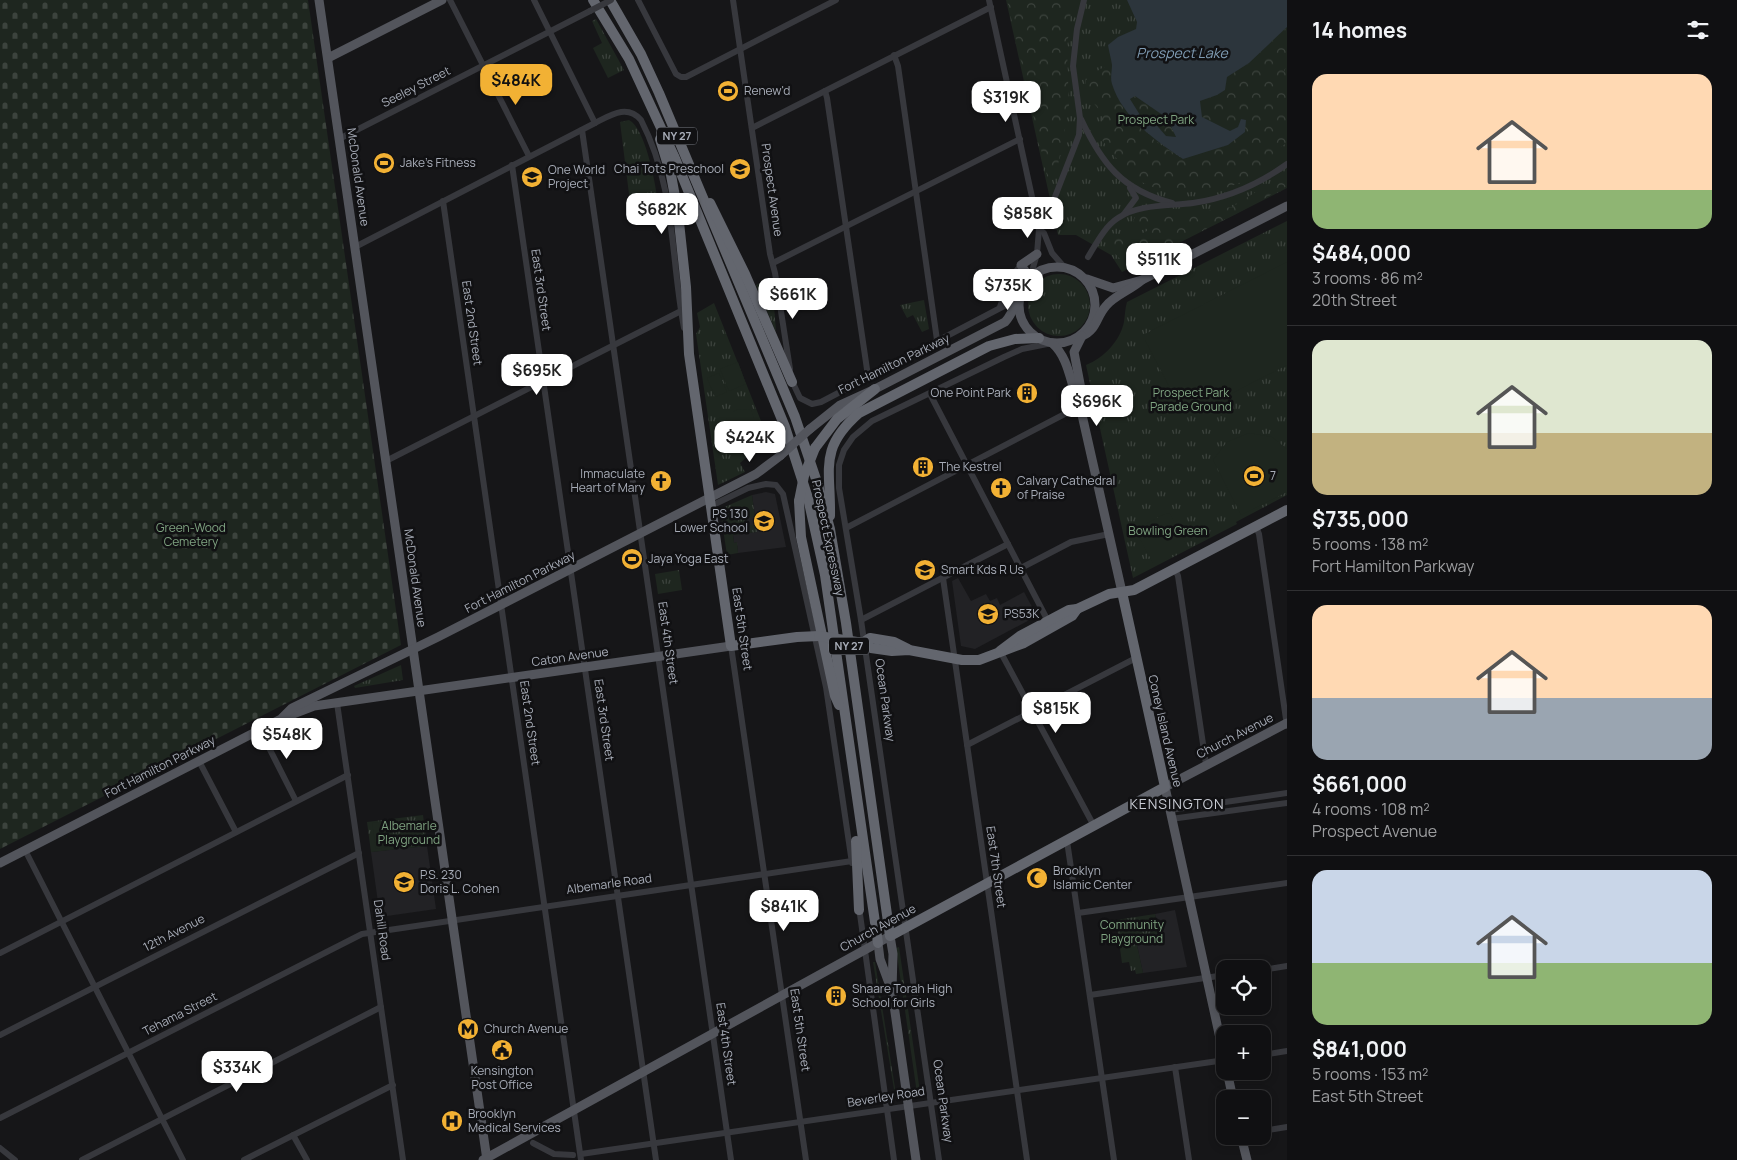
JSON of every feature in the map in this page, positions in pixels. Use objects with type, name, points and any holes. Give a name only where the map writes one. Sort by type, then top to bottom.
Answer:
[{"type":"highway","name":"Prospect Expressway","points":[[593,0],[616,36],[648,98],[785,427],[808,498],[825,575],[857,808],[878,943]]},
{"type":"highway","name":"Prospect Expressway","points":[[610,0],[641,54],[696,180],[798,426],[818,486],[830,529],[846,623],[864,763],[890,936]]},
{"type":"highway","name":"NY 27","points":[[648,98],[671,175],[678,213],[686,287],[689,354]]},
{"type":"highway","points":[[696,180],[718,215],[792,382]]},
{"type":"highway","points":[[830,529],[828,463],[837,439],[849,422],[868,407],[978,350],[1015,339],[1039,338]]},
{"type":"highway","name":"East 5th Street","points":[[689,354],[712,502],[731,646]]},
{"type":"highway","points":[[845,717],[835,696],[808,570],[799,526],[799,501],[804,476],[816,448],[837,419],[875,389]]},
{"type":"highway","name":"Caton Avenue","points":[[731,646],[816,636],[860,642],[870,638],[894,642],[909,650],[954,658],[979,660],[1024,643],[1050,624],[1072,616],[1077,609],[1109,594],[1134,590],[1287,510]]},
{"type":"highway","name":"Coney Island Avenue","points":[[1122,592],[1165,787]]},
{"type":"highway","name":"Church Avenue","points":[[890,936],[1165,787]]},
{"type":"highway","points":[[857,808],[854,822],[859,910]]},
{"type":"main road","name":"McDonald Avenue","points":[[319,0],[452,918],[485,1159]]},
{"type":"main road","points":[[328,58],[442,0]]},
{"type":"main road","points":[[1142,280],[1113,288],[1087,279],[1065,268],[1047,269],[1030,278],[1020,292],[1022,317],[1031,331],[1039,338],[1052,343],[1065,342],[1090,333],[1110,302],[1142,280],[1287,206]]},
{"type":"main road","points":[[1030,278],[1021,264],[1036,254]]},
{"type":"main road","points":[[1082,336],[1086,331],[1094,308],[1094,294],[1087,279]]},
{"type":"main road","name":"Fort Hamilton Parkway","points":[[0,863],[281,719],[292,708],[502,605],[640,533],[712,502],[780,456],[840,405],[875,389],[1004,322],[1015,309],[1020,292]]},
{"type":"main road","name":"Coney Island Avenue","points":[[1080,406],[1081,389],[1074,352],[1082,336]]},
{"type":"main road","name":"Coney Island Avenue","points":[[1052,343],[1062,354],[1072,390],[1080,406],[1122,592]]},
{"type":"main road","name":"Caton Avenue","points":[[281,719],[308,708],[337,703],[731,646]]},
{"type":"main road","name":"Church Avenue","points":[[1165,787],[1287,723]]},
{"type":"main road","name":"Coney Island Avenue","points":[[1165,787],[1217,1025]]},
{"type":"main road","points":[[890,936],[892,991],[916,1160]]},
{"type":"main road","name":"Church Avenue","points":[[485,1159],[890,936]]},
{"type":"main road","points":[[878,943],[880,959],[892,991]]},
{"type":"main road","points":[[1243,1145],[1247,1160]]},
{"type":"street","points":[[450,0],[530,156]]},
{"type":"street","points":[[355,246],[595,123],[534,0]]},
{"type":"street","name":"Seeley Street","points":[[339,139],[610,0]]},
{"type":"street","points":[[638,0],[676,74],[681,77],[686,77],[836,0]]},
{"type":"street","name":"Prospect Avenue","points":[[733,0],[772,263],[792,382]]},
{"type":"street","points":[[1045,211],[1051,207],[1079,135],[1080,118],[1074,66],[1077,29],[1084,0]]},
{"type":"street","points":[[752,128],[990,3],[1039,229],[1036,254],[1030,278]]},
{"type":"street","points":[[894,55],[897,62],[938,340]]},
{"type":"street","points":[[825,91],[868,376]]},
{"type":"street","name":"East 5th Street","points":[[595,123],[616,112],[629,112],[637,115],[641,120],[663,172],[681,312],[689,354]]},
{"type":"street","points":[[1080,118],[1103,160],[1126,184],[1136,198],[1123,215],[1109,225],[1088,257]]},
{"type":"street","name":"East 4th Street","points":[[582,130],[731,1160]]},
{"type":"street","points":[[772,263],[1020,139]]},
{"type":"street","points":[[1123,215],[1176,204],[1209,200],[1235,193],[1260,181],[1287,164]]},
{"type":"street","name":"East 3rd Street","points":[[512,165],[656,1160]]},
{"type":"street","points":[[1126,184],[1158,200],[1176,204]]},
{"type":"street","name":"East 2nd Street","points":[[443,201],[574,1109],[578,1156]]},
{"type":"street","points":[[1039,229],[1044,232],[1052,253],[1065,268]]},
{"type":"street","points":[[1000,307],[1010,280],[1021,264]]},
{"type":"street","points":[[792,382],[800,398],[812,404],[821,402],[1000,307],[1020,292]]},
{"type":"street","points":[[386,461],[681,312]]},
{"type":"street","name":"Ocean Parkway","points":[[939,1160],[860,642],[861,620],[839,480],[839,465],[844,450],[859,431],[872,420],[1022,349],[1052,343]]},
{"type":"street","points":[[930,394],[1050,624]]},
{"type":"street","points":[[846,528],[1080,406]]},
{"type":"street","points":[[712,502],[756,486],[770,484],[781,490],[816,636],[826,687],[894,1160]]},
{"type":"street","points":[[1256,527],[1259,534],[1287,728]]},
{"type":"street","points":[[1021,568],[1071,542],[1109,534]]},
{"type":"street","points":[[861,620],[1008,544]]},
{"type":"street","points":[[1175,569],[1178,576],[1206,764]]},
{"type":"street","name":"East 7th Street","points":[[943,578],[1027,1160]]},
{"type":"street","name":"East 5th Street","points":[[731,646],[806,1160]]},
{"type":"street","points":[[1000,651],[1094,826]]},
{"type":"street","points":[[967,745],[1136,658]]},
{"type":"street","name":"Dahill Road","points":[[337,703],[403,1160]]},
{"type":"street","points":[[260,730],[296,801]]},
{"type":"street","points":[[200,761],[236,832]]},
{"type":"street","points":[[0,952],[348,775]]},
{"type":"street","points":[[1170,815],[1187,807],[1287,793]]},
{"type":"street","points":[[1170,815],[1188,817],[1287,803]]},
{"type":"street","points":[[1187,807],[1188,817]]},
{"type":"street","points":[[1067,840],[1114,1160]]},
{"type":"street","points":[[25,850],[184,1160]]},
{"type":"street","name":"12th Avenue","points":[[0,1035],[359,854]]},
{"type":"street","name":"Albemarle Road","points":[[370,932],[452,918],[852,861]]},
{"type":"street","points":[[1078,913],[1287,883]]},
{"type":"street","name":"Tehama Street","points":[[0,1118],[353,938],[370,932]]},
{"type":"street","points":[[1271,969],[1287,966]]},
{"type":"street","points":[[1090,994],[1216,976]]},
{"type":"street","points":[[82,1160],[381,1007]]},
{"type":"street","points":[[1271,1054],[1287,1051]]},
{"type":"street","name":"Beverley Road","points":[[534,1143],[554,1154],[578,1156],[887,1108],[1216,1061]]},
{"type":"street","points":[[1175,1067],[1188,1160]]},
{"type":"street","points":[[244,1160],[393,1085]]},
{"type":"street","points":[[1271,1130],[1287,1127]]},
{"type":"street","points":[[293,1134],[307,1160]]},
{"type":"street","points":[[0,1148],[14,1160]]},
{"type":"shaded area","name":"PS 130 Lower School","points":[[766,492],[775,494],[786,547],[738,553],[737,542],[734,543],[733,535],[757,532],[747,526],[746,518],[755,516],[752,495]]},
{"type":"shaded area","points":[[958,578],[971,601],[986,594],[990,601],[997,598],[1000,605],[1024,592],[1037,616],[975,649],[961,646],[952,581]]},
{"type":"shaded area","name":"P.S. 230 Doris L. Cohen","points":[[427,846],[436,909],[380,917],[371,852]]},
{"type":"shaded area","points":[[1175,910],[1187,967],[1143,973],[1137,945],[1160,940],[1155,914]]},
{"type":"green space","name":"Green-Wood Cemetery","points":[[0,0],[308,0],[401,645],[0,849]]},
{"type":"green space","name":"Prospect Park","points":[[1006,0],[1287,0],[1287,188],[1122,272],[1111,255],[1076,235],[1058,235]]},
{"type":"green space","points":[[1007,0],[1072,0],[1067,49],[1069,108],[1057,170],[1049,185]]},
{"type":"green space","points":[[596,19],[624,70],[608,78],[593,48],[602,43],[592,21]]},
{"type":"green space","points":[[1287,27],[1287,67],[1284,70],[1287,75],[1287,143],[1276,150],[1267,168],[1245,181],[1217,191],[1187,192],[1160,190],[1132,178],[1102,140],[1102,113],[1085,93],[1086,80],[1100,69],[1112,64],[1111,82],[1134,119],[1155,141],[1183,159],[1228,145],[1238,127],[1230,131],[1202,117],[1200,101],[1217,95],[1227,77],[1249,63]]},
{"type":"green space","points":[[1135,96],[1167,118],[1176,137],[1166,136],[1153,121],[1140,116],[1130,99]]},
{"type":"green space","points":[[629,120],[640,133],[644,144],[657,198],[630,202],[620,122]]},
{"type":"green space","points":[[1287,179],[1287,186],[1236,214],[1131,265],[1122,261],[1108,246],[1108,239],[1114,233],[1128,240],[1149,230],[1133,221],[1136,215],[1158,211],[1199,212],[1232,207],[1267,185]]},
{"type":"green space","name":"Prospect Park Parade Ground","points":[[1287,221],[1287,495],[1236,522],[1237,524],[1133,578],[1086,365],[1105,353],[1119,336],[1124,322],[1127,302]]},
{"type":"green space","points":[[1287,262],[1287,365],[1189,415],[1183,413],[1145,340],[1145,334]]},
{"type":"green space","points":[[1059,274],[1071,276],[1081,283],[1088,293],[1090,305],[1088,317],[1081,327],[1071,334],[1059,336],[1047,334],[1037,327],[1030,317],[1028,305],[1030,293],[1037,283],[1047,276]]},
{"type":"green space","points":[[772,278],[776,332],[756,285]]},
{"type":"green space","points":[[924,300],[929,329],[922,332],[913,315],[907,318],[900,305]]},
{"type":"green space","points":[[714,303],[767,436],[764,442],[740,463],[745,472],[718,485],[696,334],[700,327],[697,313]]},
{"type":"green space","points":[[738,362],[746,384],[729,391],[720,369]]},
{"type":"green space","points":[[719,373],[727,392],[715,397],[707,378]]},
{"type":"green space","points":[[739,409],[751,410],[761,437],[734,448],[726,438],[724,426],[728,416]]},
{"type":"green space","name":"7","points":[[1249,433],[1272,437],[1287,449],[1287,492],[1241,515],[1213,460],[1227,442]]},
{"type":"green space","points":[[752,495],[755,517],[746,518],[747,525],[756,525],[757,532],[733,535],[734,543],[737,542],[738,553],[727,555],[720,509]]},
{"type":"green space","name":"Bowling Green","points":[[1166,513],[1170,514],[1187,546],[1153,563],[1135,530]]},
{"type":"green space","points":[[679,570],[682,590],[658,594],[655,574]]},
{"type":"green space","points":[[401,665],[403,680],[355,688],[354,686]]},
{"type":"green space","name":"Albemarle Playground","points":[[423,815],[427,846],[371,852],[367,822]]},
{"type":"green space","points":[[384,821],[388,847],[376,849],[372,823]]},
{"type":"green space","name":"Community Playground","points":[[1155,914],[1160,940],[1137,945],[1143,973],[1136,974],[1135,970],[1131,971],[1129,962],[1122,963],[1116,920]]},
{"type":"green space","points":[[1130,920],[1133,941],[1121,942],[1118,922]]},
{"type":"green space","points":[[899,947],[920,1092],[917,1093],[896,948]]},
{"type":"green space","points":[[873,962],[875,962],[895,1095]]},
{"type":"water","name":"Prospect Lake","points":[[1127,0],[1287,0],[1287,27],[1249,63],[1227,77],[1225,90],[1200,101],[1202,117],[1230,131],[1238,127],[1241,119],[1246,120],[1245,132],[1228,145],[1183,159],[1141,127],[1124,107],[1111,82],[1112,65],[1108,45],[1118,37],[1136,29],[1137,22]],"holes":[[[1135,96],[1167,118],[1176,137],[1166,136],[1153,121],[1140,115],[1130,99]]]},
{"type":"place","name":"Renew'd","points":[[728,91]]},
{"type":"place","name":"Jake's Fitness","points":[[384,163]]},
{"type":"place","name":"Chai Tots Preschool","points":[[740,169]]},
{"type":"place","name":"One World Project","points":[[532,177]]},
{"type":"place","name":"One Point Park","points":[[1027,393]]},
{"type":"place","name":"The Kestrel","points":[[923,467]]},
{"type":"place","name":"7","points":[[1254,476]]},
{"type":"place","name":"Immaculate Heart of Mary","points":[[661,481]]},
{"type":"place","name":"Calvary Cathedral of Praise","points":[[1001,488]]},
{"type":"place","name":"PS 130 Lower School","points":[[764,521]]},
{"type":"place","name":"Jaya Yoga East","points":[[632,559]]},
{"type":"place","name":"Smart Kds R Us","points":[[925,570]]},
{"type":"place","name":"PS53K","points":[[988,614]]},
{"type":"place","name":"Brooklyn Islamic Center","points":[[1037,878]]},
{"type":"place","name":"P.S. 230 Doris L. Cohen","points":[[404,882]]},
{"type":"place","name":"Shaare Torah High School for Girls","points":[[836,996]]},
{"type":"place","name":"Church Avenue","points":[[468,1029]]},
{"type":"place","name":"Kensington Post Office","points":[[502,1050]]},
{"type":"place","name":"Brooklyn Medical Services","points":[[452,1121]]},
{"type":"district","name":"KENSINGTON","points":[[1177,804]]}]
